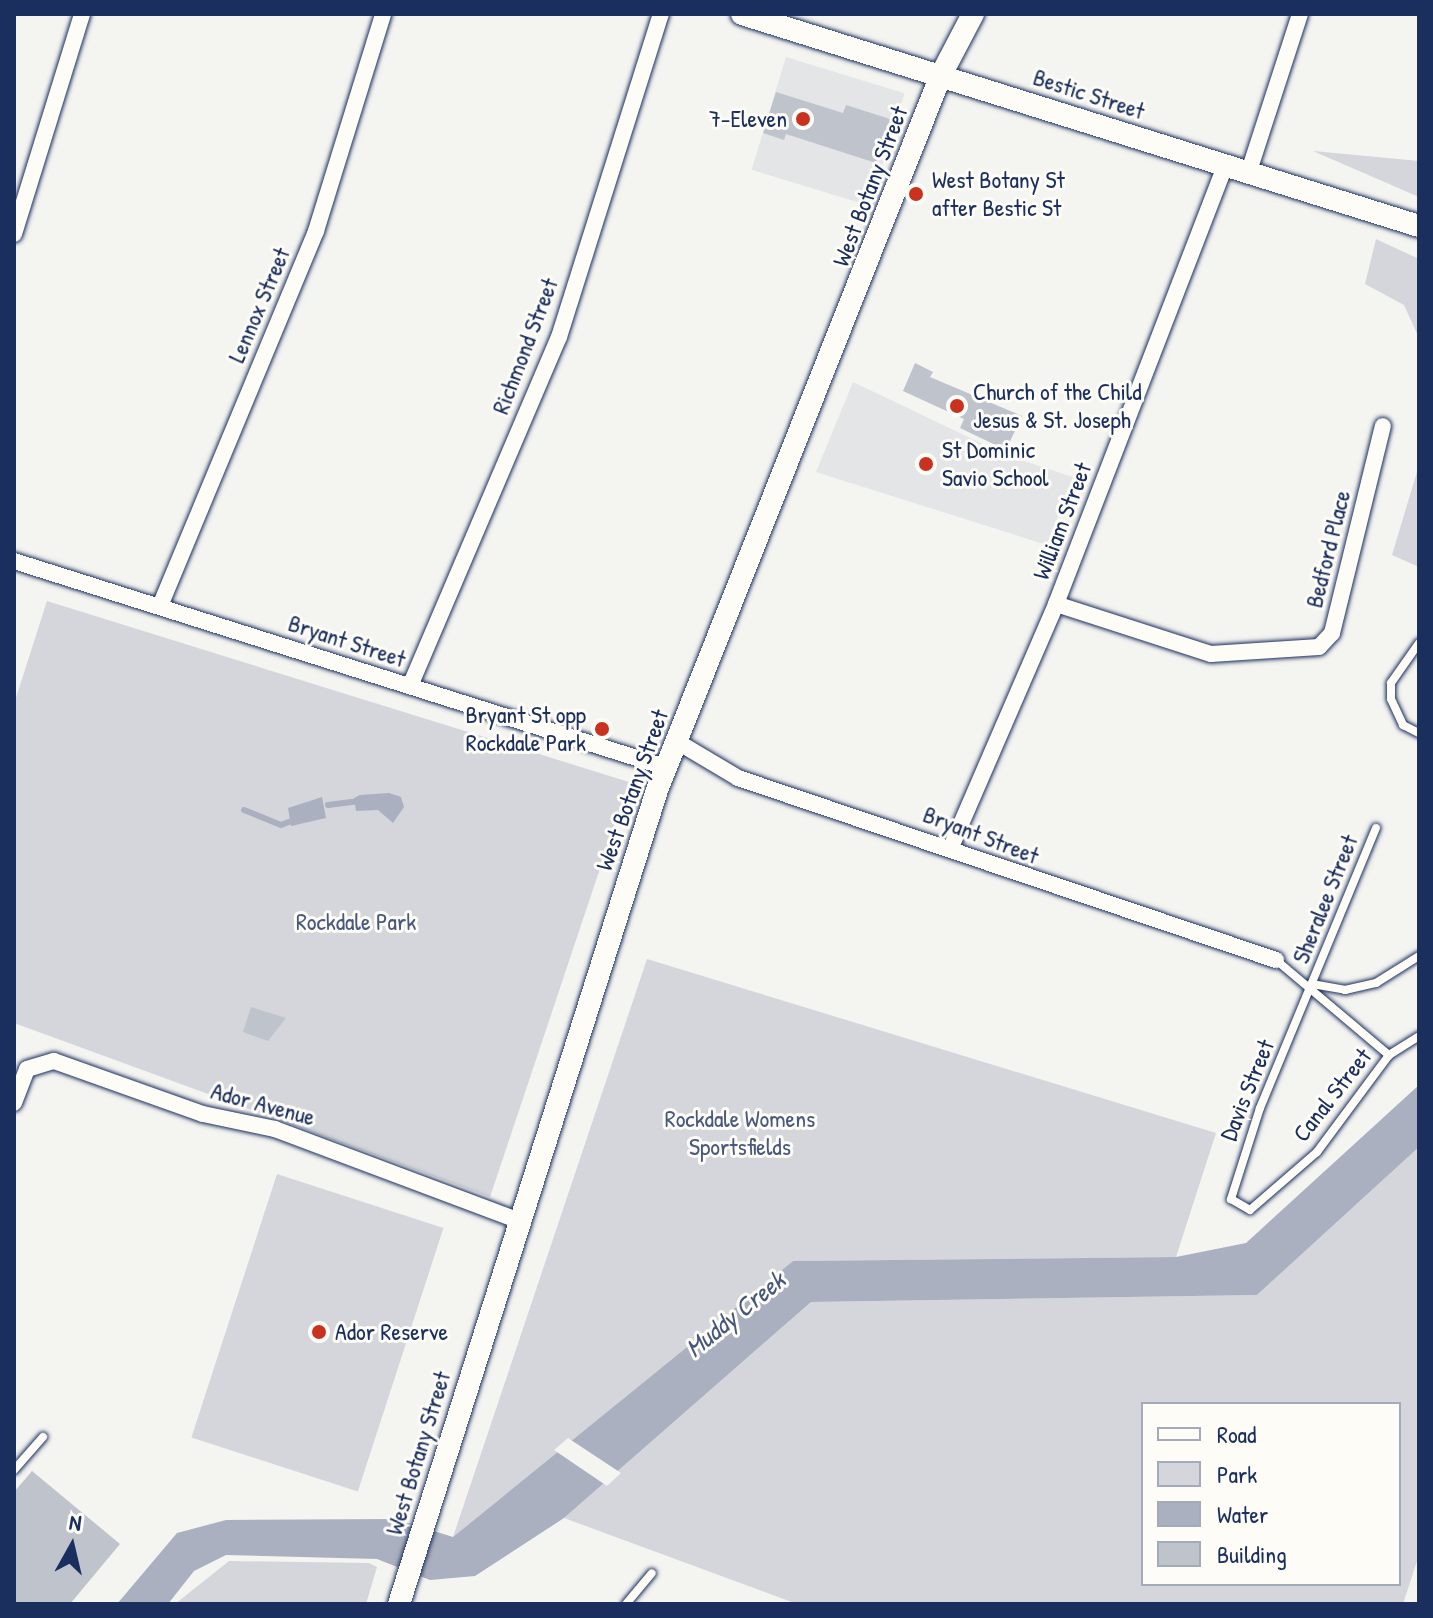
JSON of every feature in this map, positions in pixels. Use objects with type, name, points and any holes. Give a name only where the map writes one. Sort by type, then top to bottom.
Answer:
[{"type":"main road","name":"Bestic Street","points":[[742,14],[1419,226]]},
{"type":"main road","name":"West Botany Street","points":[[400,1600],[665,767],[941,75],[973,14]]},
{"type":"street","points":[[14,234],[82,14]]},
{"type":"street","name":"Lennox Street","points":[[160,606],[316,231],[383,14]]},
{"type":"street","name":"Richmond Street","points":[[410,686],[559,337],[661,14]]},
{"type":"street","points":[[1249,171],[1300,14]]},
{"type":"street","name":"William Street","points":[[951,847],[1056,604],[1225,165]]},
{"type":"street","name":"Bedford Place","points":[[1056,604],[1211,654],[1319,647],[1332,633],[1383,426]]},
{"type":"street","name":"Bryant Street","points":[[14,561],[665,767]]},
{"type":"street","name":"Bryant Street","points":[[676,741],[738,778],[951,847],[992,869],[1276,960]]},
{"type":"street","name":"Ador Avenue","points":[[14,1103],[27,1069],[54,1061],[203,1114],[275,1129],[520,1221]]},
{"type":"lane","points":[[1419,643],[1391,683],[1391,699],[1403,725],[1419,733]]},
{"type":"lane","name":"Sheralee Street","points":[[1311,984],[1376,828]]},
{"type":"lane","points":[[1311,984],[1345,990],[1376,983],[1419,956]]},
{"type":"lane","points":[[1276,960],[1311,984],[1389,1055]]},
{"type":"lane","name":"Davis Street","points":[[1241,1208],[1231,1199],[1234,1180],[1311,984]]},
{"type":"lane","name":"Canal Street","points":[[1241,1208],[1250,1210],[1317,1152],[1389,1055],[1419,1036]]},
{"type":"lane","points":[[14,1470],[43,1437]]},
{"type":"lane","points":[[626,1604],[652,1573]]},
{"type":"shaded area","points":[[786,57],[905,93],[870,206],[752,170]]},
{"type":"shaded area","name":"St Dominic Savio School","points":[[853,382],[1008,456],[1073,477],[1047,545],[816,472]]},
{"type":"green space","points":[[1313,151],[1419,161],[1419,197]]},
{"type":"green space","points":[[1376,239],[1419,259],[1419,338],[1404,305],[1365,284]]},
{"type":"green space","points":[[1419,465],[1419,567],[1392,555]]},
{"type":"green space","name":"Rockdale Park","points":[[47,601],[629,782],[490,1197],[14,1023],[14,704]]},
{"type":"green space","name":"Rockdale Womens Sportsfields","points":[[647,959],[1216,1133],[1176,1257],[793,1261],[453,1537]]},
{"type":"green space","points":[[1419,1147],[1419,1555],[1403,1604],[797,1604],[564,1518],[811,1302],[1257,1295]]},
{"type":"green space","name":"Ador Reserve","points":[[277,1174],[443,1228],[358,1492],[191,1437]]},
{"type":"green space","points":[[229,1561],[369,1563],[377,1567],[366,1604],[175,1604]]},
{"type":"water","points":[[389,793],[401,797],[404,807],[393,823],[378,810],[356,811],[354,798]]},
{"type":"water","points":[[322,797],[326,818],[291,826],[288,808]]},
{"type":"water","name":"Muddy Creek","points":[[1419,1085],[1419,1147],[1257,1295],[811,1302],[564,1518],[475,1576],[430,1580],[377,1559],[226,1555],[194,1571],[168,1604],[117,1604],[177,1533],[226,1520],[395,1519],[453,1537],[793,1261],[1176,1257],[1246,1243]]},
{"type":"pier","points":[[568,1438],[621,1473],[607,1486],[554,1450]]},
{"type":"building","points":[[776,92],[843,113],[846,105],[890,119],[876,163],[786,134],[784,140],[763,133]]},
{"type":"building","name":"Church of the Child Jesus & St. Joseph","points":[[915,363],[933,372],[930,377],[1022,416],[1006,450],[960,428],[964,419],[903,391]]},
{"type":"building","points":[[251,1007],[286,1018],[268,1041],[243,1032]]},
{"type":"building","points":[[32,1471],[120,1544],[70,1604],[14,1604],[14,1492]]},
{"type":"waterway","points":[[328,805],[354,802]]},
{"type":"waterway","points":[[244,810],[281,825],[289,822]]},
{"type":"place","name":"7-Eleven","points":[[803,119]]},
{"type":"place","name":"West Botany St after Bestic St","points":[[916,194]]},
{"type":"place","name":"Church of the Child Jesus & St. Joseph","points":[[957,406]]},
{"type":"place","name":"St Dominic Savio School","points":[[926,464]]},
{"type":"place","name":"Bryant St opp Rockdale Park","points":[[602,729]]},
{"type":"place","name":"Ador Reserve","points":[[319,1332]]}]
